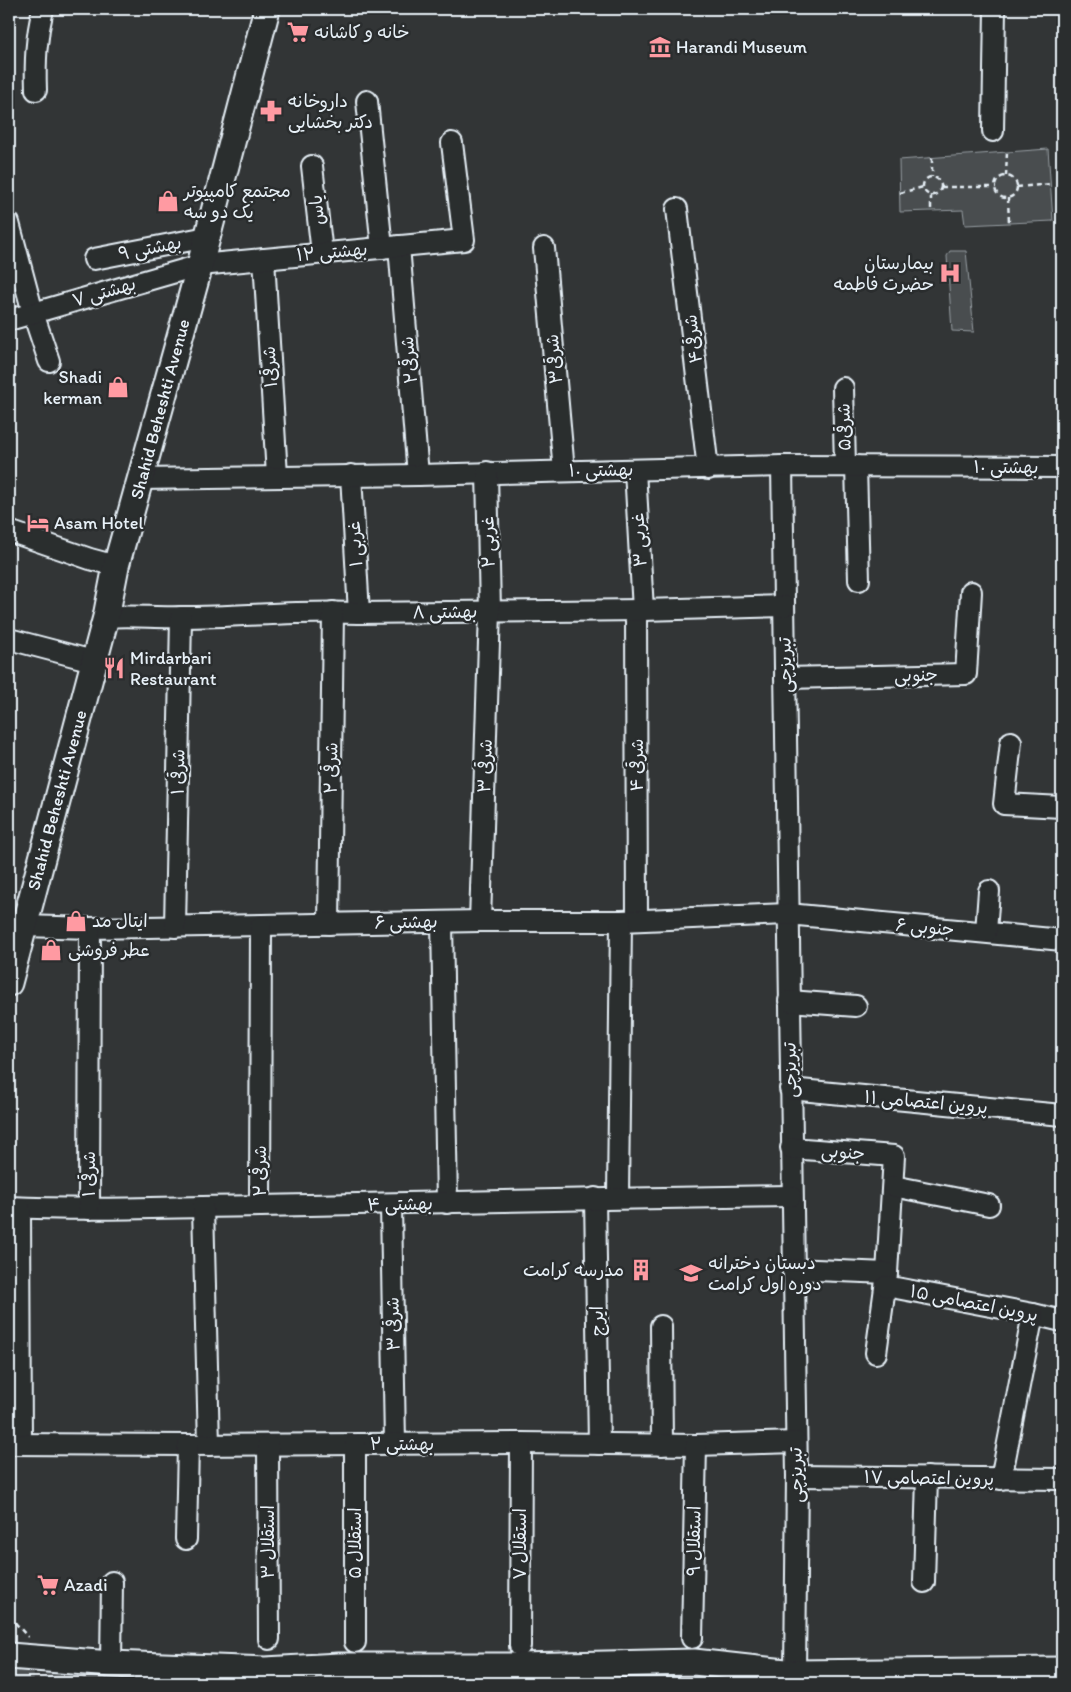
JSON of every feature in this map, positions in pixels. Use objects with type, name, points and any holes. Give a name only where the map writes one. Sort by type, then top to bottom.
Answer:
[{"type":"main road","name":"Shahid Beheshti Avenue","points":[[9,983],[106,617],[116,566],[200,265],[266,9]]},
{"type":"main road","points":[[9,1656],[273,1677],[339,1666],[520,1666],[694,1662],[795,1673]]},
{"type":"main road","points":[[314,1683],[324,1671],[339,1666]]},
{"type":"main road","points":[[362,1683],[795,1673],[1062,1670]]},
{"type":"street","points":[[36,90],[36,44],[43,9]]},
{"type":"street","points":[[993,131],[995,9]]},
{"type":"street","points":[[367,100],[391,247]]},
{"type":"street","name":"بهشتی ۱۲","points":[[200,265],[464,240],[452,143]]},
{"type":"street","name":"یاس","points":[[312,166],[322,253]]},
{"type":"street","name":"شرقی۴","points":[[677,208],[708,469]]},
{"type":"street","points":[[10,229],[33,313],[49,361]]},
{"type":"street","name":"بهشتی ۹","points":[[94,259],[207,237]]},
{"type":"street","name":"شرقی۲","points":[[391,247],[418,475]]},
{"type":"street","name":"شرقی۳","points":[[544,248],[564,471]]},
{"type":"street","name":"شرقی۱","points":[[264,259],[277,476]]},
{"type":"street","name":"بهشتی ۷","points":[[9,320],[200,265]]},
{"type":"street","name":"شرقی۵","points":[[843,388],[859,580]]},
{"type":"street","name":"بهشتی ۱۰","points":[[140,479],[418,475],[782,466],[1062,467]]},
{"type":"street","name":"تبریزچی","points":[[782,466],[792,1269],[797,1476],[795,1673]]},
{"type":"street","name":"غربی ۳","points":[[635,470],[640,610]]},
{"type":"street","name":"غربی ۲","points":[[487,472],[490,611]]},
{"type":"street","name":"غربی ۱","points":[[351,475],[359,613]]},
{"type":"street","points":[[9,531],[116,566]]},
{"type":"street","name":"جنوبی","points":[[785,678],[966,674],[971,592]]},
{"type":"street","name":"بهشتی ۸","points":[[106,617],[130,615],[182,617],[333,612],[640,610],[784,606]]},
{"type":"street","name":"شرقی ۴","points":[[618,1198],[640,610]]},
{"type":"street","name":"شرقی ۳","points":[[480,921],[490,611]]},
{"type":"street","name":"شرقی ۲","points":[[329,924],[333,612]]},
{"type":"street","name":"شرقی ۱","points":[[175,927],[182,617]]},
{"type":"street","points":[[9,639],[94,661]]},
{"type":"street","points":[[1010,742],[1004,804],[1062,807]]},
{"type":"street","points":[[986,932],[989,891]]},
{"type":"street","name":"بهشتی ۶","points":[[24,926],[90,928],[261,926],[629,920],[788,914]]},
{"type":"street","name":"جنوبی ۶","points":[[788,914],[1062,940]]},
{"type":"street","points":[[442,922],[447,1203]]},
{"type":"street","name":"شرقی ۲","points":[[260,1206],[261,926]]},
{"type":"street","name":"شرقی ۱","points":[[89,1209],[90,928]]},
{"type":"street","points":[[789,1001],[856,1006]]},
{"type":"street","name":"پروین اعتصامی ۱۱","points":[[790,1090],[1062,1115]]},
{"type":"street","name":"جنوبی","points":[[791,1148],[894,1156],[893,1186]]},
{"type":"street","points":[[876,1353],[887,1280],[893,1186],[990,1205]]},
{"type":"street","name":"بهشتی ۴","points":[[14,1207],[89,1209],[447,1203],[595,1198],[792,1196]]},
{"type":"street","name":"ایرج","points":[[595,1198],[599,1444]]},
{"type":"street","name":"۳ شرقی","points":[[391,1204],[395,1444]]},
{"type":"street","points":[[14,1207],[15,1444]]},
{"type":"street","points":[[204,1207],[209,1444]]},
{"type":"street","points":[[792,1269],[887,1280]]},
{"type":"street","name":"پروین اعتصامی ۱۵","points":[[887,1280],[1062,1321]]},
{"type":"street","points":[[1001,1478],[1033,1314]]},
{"type":"street","points":[[661,1326],[662,1445]]},
{"type":"street","name":"بهشتی ۲","points":[[15,1444],[521,1443],[696,1445],[796,1442]]},
{"type":"street","name":"استقلال ۷","points":[[520,1646],[521,1443]]},
{"type":"street","name":"استقلال ۵","points":[[354,1444],[356,1642]]},
{"type":"street","points":[[186,1539],[188,1445]]},
{"type":"street","name":"استقلال ۳","points":[[268,1445],[269,1639]]},
{"type":"street","name":"استقلال ۹","points":[[692,1638],[696,1445]]},
{"type":"street","name":"پروین اعتصامی ۱۷","points":[[797,1476],[1062,1479]]},
{"type":"street","points":[[924,1582],[927,1477]]},
{"type":"street","points":[[111,1664],[112,1582]]},
{"type":"path","points":[[1006,176],[1007,152]]},
{"type":"path","points":[[932,158],[932,177]]},
{"type":"path","points":[[1006,176],[1015,180],[1017,187],[1015,194],[1008,198],[1001,196],[996,187],[1000,178],[1006,176]]},
{"type":"path","points":[[923,187],[925,192],[931,195],[939,192],[941,187],[940,181],[932,177]]},
{"type":"path","points":[[900,193],[923,187],[927,179],[932,177]]},
{"type":"path","points":[[1017,187],[1051,184]]},
{"type":"path","points":[[941,187],[996,187]]},
{"type":"path","points":[[931,195],[931,211]]},
{"type":"path","points":[[1008,198],[1010,223]]},
{"type":"shaded area","points":[[1048,149],[1053,221],[965,225],[963,210],[900,212],[899,160]]},
{"type":"shaded area","points":[[950,251],[966,251],[974,332],[952,331],[947,256]]},
{"type":"tunnel","points":[[9,1671],[242,1683]]},
{"type":"place","name":"خانه و کاشانه","points":[[298,32]]},
{"type":"place","name":"Harandi Museum","points":[[660,47]]},
{"type":"place","name":"داروخانه دکتر بخشایی","points":[[271,111]]},
{"type":"place","name":"مجتمع کامپیوتر یک دو سه","points":[[168,201]]},
{"type":"place","name":"بیمارستان حضرت فاطمه","points":[[950,273]]},
{"type":"place","name":"Shadi kerman","points":[[118,387]]},
{"type":"place","name":"Asam Hotel","points":[[38,523]]},
{"type":"place","name":"Mirdarbari Restaurant","points":[[114,668]]},
{"type":"place","name":"ایتال مد","points":[[76,921]]},
{"type":"place","name":"عطر فروشی","points":[[51,950]]},
{"type":"place","name":"مدرسه کرامت","points":[[641,1270]]},
{"type":"place","name":"دبستان دخترانه دوره اول کرامت","points":[[691,1273]]},
{"type":"place","name":"Azadi","points":[[48,1585]]}]
